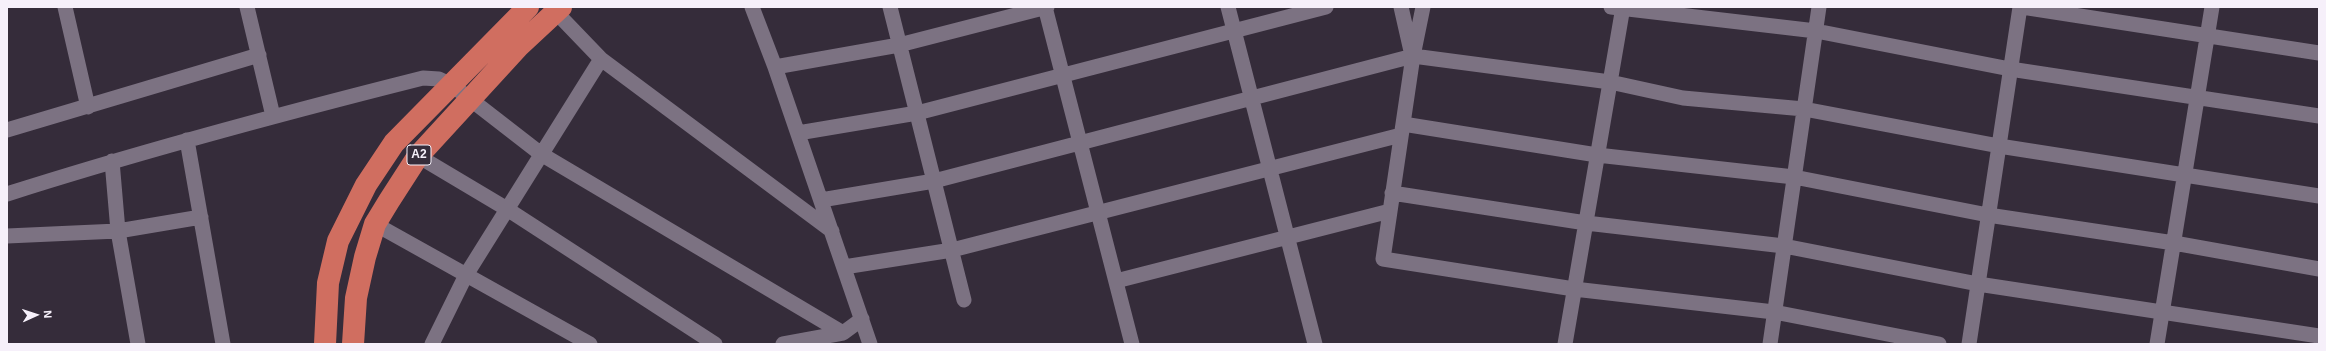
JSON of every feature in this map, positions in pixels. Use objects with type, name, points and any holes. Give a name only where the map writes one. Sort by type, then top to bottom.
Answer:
[{"type":"highway","name":"A2","points":[[324,344],[328,282],[338,241],[366,186],[394,143],[528,7]]},
{"type":"highway","name":"A2","points":[[352,344],[356,298],[365,258],[375,224],[418,156],[518,46],[555,9]]},
{"type":"street","points":[[65,7],[88,107]]},
{"type":"street","points":[[247,7],[272,116]]},
{"type":"street","points":[[890,7],[964,300]]},
{"type":"street","points":[[775,67],[899,45],[1046,7],[1062,75],[1132,344]]},
{"type":"street","points":[[1228,7],[1315,344]]},
{"type":"street","points":[[798,133],[917,113],[1326,7]]},
{"type":"street","points":[[1401,7],[1412,56]]},
{"type":"street","points":[[1422,7],[1412,56],[1383,259],[1574,289],[1774,312],[1939,344]]},
{"type":"street","points":[[1770,344],[1819,7]]},
{"type":"street","points":[[1969,344],[2010,69],[2021,7],[2319,53]]},
{"type":"street","points":[[2157,344],[2212,7]]},
{"type":"street","points":[[754,8],[870,344]]},
{"type":"street","points":[[1565,344],[1610,82],[1618,8],[1816,31],[2010,69],[2319,116]]},
{"type":"street","points":[[555,9],[601,59],[832,231]]},
{"type":"street","points":[[7,130],[258,55]]},
{"type":"street","points":[[821,200],[934,181],[1412,56],[1610,82],[1683,98],[1804,109],[1999,146],[2319,196]]},
{"type":"street","points":[[432,344],[466,275],[601,59]]},
{"type":"street","points":[[7,194],[112,161],[272,116],[424,78],[439,79],[452,85],[541,154],[843,333]]},
{"type":"street","points":[[844,268],[952,250],[1269,168],[1402,130],[1597,155],[1794,177],[1988,215],[2174,242],[2319,269]]},
{"type":"street","points":[[187,140],[223,344]]},
{"type":"street","points":[[418,156],[506,209],[715,344]]},
{"type":"street","points":[[112,161],[118,231],[138,344]]},
{"type":"street","points":[[1392,193],[1586,223],[1784,246],[1978,284],[2319,336]]},
{"type":"street","points":[[1116,281],[1390,211]]},
{"type":"street","points":[[7,236],[118,231],[201,217]]},
{"type":"street","points":[[375,224],[590,344]]},
{"type":"street","points":[[783,344],[843,333],[862,319]]}]
